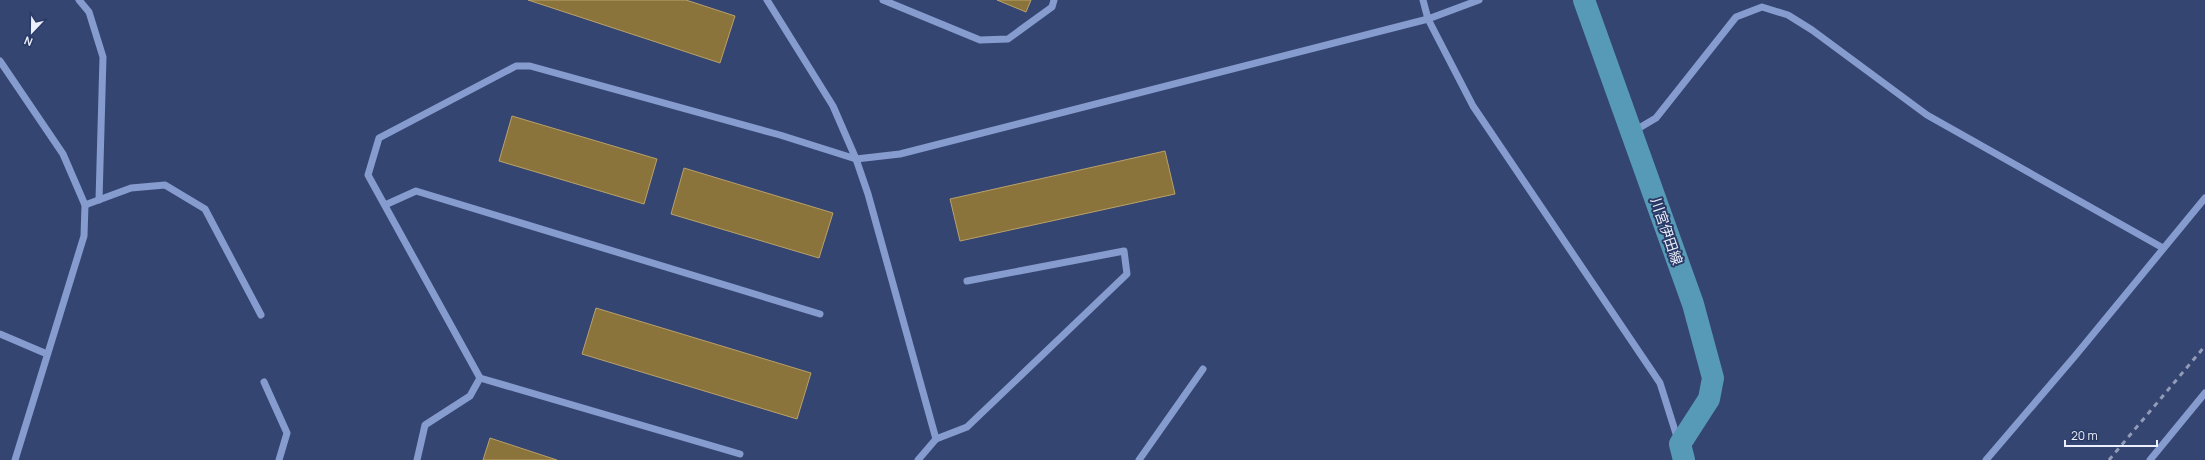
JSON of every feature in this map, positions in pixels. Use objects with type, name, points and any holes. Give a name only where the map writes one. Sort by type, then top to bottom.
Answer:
[{"type":"main road","name":"川宮伊田線","points":[[1584,0],[1693,304],[1713,378],[1709,399],[1682,452]]},
{"type":"street","points":[[79,0],[89,12],[103,57],[99,200]]},
{"type":"street","points":[[767,0],[833,106],[856,159],[868,194],[936,439]]},
{"type":"street","points":[[883,0],[980,40],[987,40],[1008,39],[1052,7],[1054,0]]},
{"type":"street","points":[[1423,0],[1428,19],[1473,106],[1660,383],[1682,452]]},
{"type":"street","points":[[740,454],[480,378],[368,175],[379,138],[516,66],[530,66],[780,136],[856,159],[900,154],[1428,19],[1479,0]]},
{"type":"street","points":[[1632,132],[1656,118],[1736,17],[1762,7],[1788,15],[1812,30],[1927,115],[2163,248]]},
{"type":"street","points":[[0,61],[63,154],[86,205],[84,236],[15,460]]},
{"type":"street","points":[[86,205],[132,188],[165,185],[205,209],[260,315]]},
{"type":"street","points":[[385,205],[416,191],[820,314]]},
{"type":"street","points":[[1986,460],[2075,356],[2205,198]]},
{"type":"street","points":[[918,460],[936,439],[967,427],[1127,274],[1124,251],[967,281]]},
{"type":"street","points":[[0,334],[47,354]]},
{"type":"street","points":[[1139,460],[1204,369]]},
{"type":"street","points":[[417,460],[425,425],[470,396],[480,378]]},
{"type":"street","points":[[264,382],[287,433],[279,460]]},
{"type":"street","points":[[2150,460],[2205,393]]},
{"type":"building","points":[[528,0],[686,0],[735,16],[720,63]]},
{"type":"building","points":[[997,0],[1031,0],[1026,12]]},
{"type":"building","points":[[512,116],[657,159],[644,204],[499,161]]},
{"type":"building","points":[[1165,151],[1175,194],[960,241],[950,199]]},
{"type":"building","points":[[684,168],[833,213],[819,258],[671,214]]},
{"type":"building","points":[[596,308],[811,373],[797,419],[582,354]]},
{"type":"building","points":[[490,438],[557,460],[483,460]]},
{"type":"railway","points":[[2109,460],[2205,346]]}]
